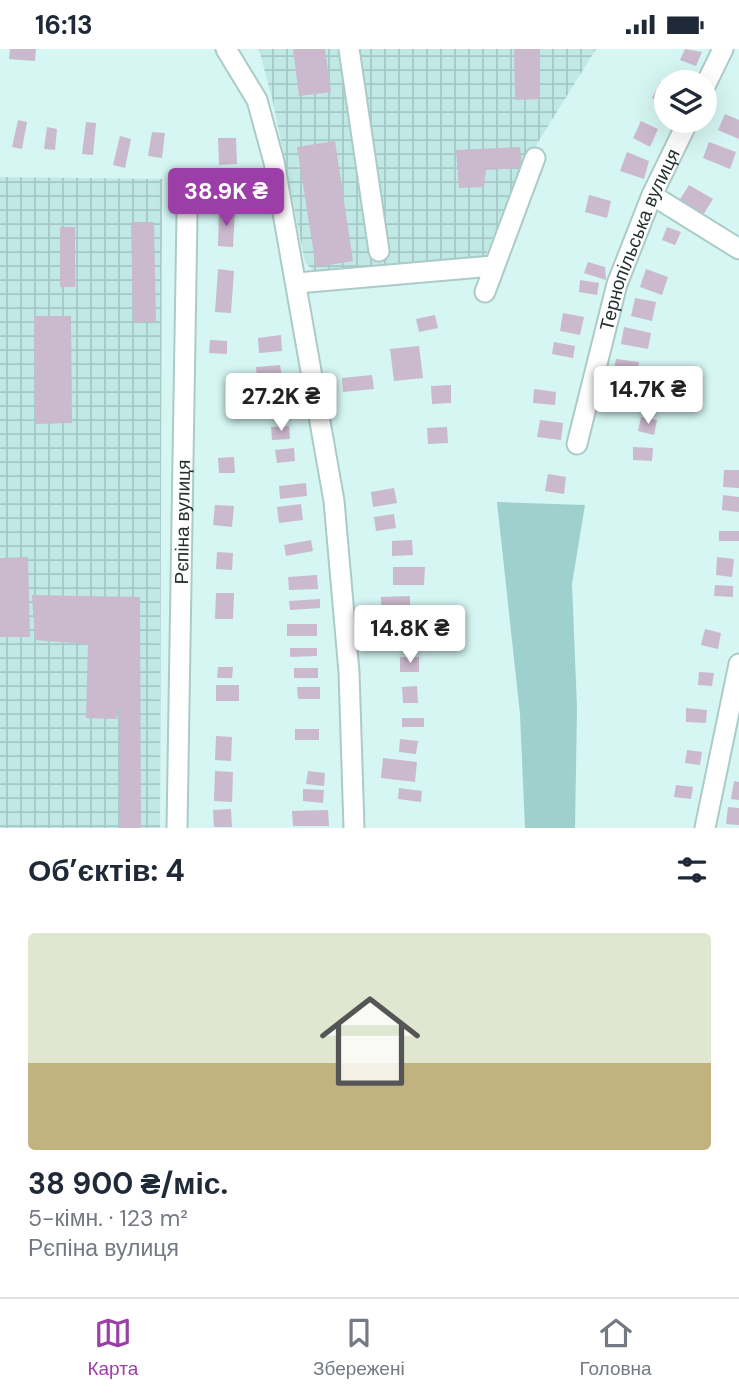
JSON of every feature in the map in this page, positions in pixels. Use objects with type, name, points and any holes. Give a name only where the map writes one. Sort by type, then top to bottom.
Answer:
[{"type":"street","points":[[226,49],[257,100],[274,162],[334,501],[349,672],[354,828]]},
{"type":"street","points":[[349,49],[379,251]]},
{"type":"street","points":[[713,70],[723,49]]},
{"type":"street","name":"Тернопільська вулиця","points":[[577,444],[617,284],[652,195],[682,133]]},
{"type":"street","points":[[485,292],[535,158]]},
{"type":"street","points":[[652,195],[739,249]]},
{"type":"street","name":"Рєпіна вулиця","points":[[177,828],[187,215]]},
{"type":"street","points":[[297,283],[493,265]]},
{"type":"street","points":[[705,828],[739,664]]},
{"type":"shaded area","points":[[259,49],[596,49],[522,168],[485,257],[317,275],[305,262],[273,102]]},
{"type":"shaded area","points":[[0,177],[162,179],[160,828],[0,828]]},
{"type":"shaded area","points":[[497,502],[585,505],[572,584],[577,708],[575,828],[525,828],[520,714]]},
{"type":"building","points":[[10,49],[36,49],[35,61],[9,59]]},
{"type":"building","points":[[293,49],[325,49],[331,92],[299,96]]},
{"type":"building","points":[[514,49],[539,49],[540,99],[515,100]]},
{"type":"building","points":[[685,49],[702,52],[696,66],[680,60]]},
{"type":"building","points":[[725,114],[739,120],[739,139],[718,130]]},
{"type":"building","points":[[18,120],[27,122],[22,149],[12,147]]},
{"type":"building","points":[[641,121],[654,127],[656,133],[650,147],[633,138]]},
{"type":"building","points":[[86,122],[96,123],[93,155],[82,154]]},
{"type":"building","points":[[47,127],[57,129],[55,150],[44,149]]},
{"type":"building","points":[[152,132],[165,133],[162,158],[148,156]]},
{"type":"building","points":[[120,136],[131,139],[125,168],[113,165]]},
{"type":"building","points":[[218,138],[236,138],[237,164],[219,165]]},
{"type":"building","points":[[335,141],[353,261],[316,267],[297,147]]},
{"type":"building","points":[[709,142],[736,152],[730,169],[703,158]]},
{"type":"building","points":[[520,147],[522,168],[486,170],[484,187],[459,188],[456,150]]},
{"type":"building","points":[[627,152],[649,161],[644,179],[620,171]]},
{"type":"building","points":[[689,185],[713,199],[703,215],[679,201]]},
{"type":"building","points":[[589,195],[611,201],[607,218],[585,212]]},
{"type":"building","points":[[219,209],[235,209],[233,247],[218,246]]},
{"type":"building","points":[[131,222],[154,222],[156,322],[133,322]]},
{"type":"building","points":[[60,227],[75,227],[75,287],[60,287]]},
{"type":"building","points":[[667,227],[681,232],[675,245],[662,240]]},
{"type":"building","points":[[588,262],[605,267],[606,280],[584,273]]},
{"type":"building","points":[[218,269],[234,271],[231,313],[215,312]]},
{"type":"building","points":[[646,269],[668,277],[662,295],[640,287]]},
{"type":"building","points":[[580,280],[599,283],[597,295],[579,292]]},
{"type":"building","points":[[635,298],[656,302],[652,321],[631,316]]},
{"type":"building","points":[[563,313],[584,317],[580,335],[560,331]]},
{"type":"building","points":[[435,315],[438,328],[419,332],[416,319]]},
{"type":"building","points":[[34,316],[71,316],[72,423],[35,424]]},
{"type":"building","points":[[624,327],[651,333],[648,349],[621,344]]},
{"type":"building","points":[[281,335],[282,351],[259,353],[258,338]]},
{"type":"building","points":[[210,340],[227,341],[227,354],[209,353]]},
{"type":"building","points":[[554,342],[575,346],[573,358],[552,354]]},
{"type":"building","points":[[419,346],[423,378],[394,381],[390,349]]},
{"type":"building","points":[[616,359],[639,362],[637,377],[613,374]]},
{"type":"building","points":[[280,365],[282,376],[257,378],[256,367]]},
{"type":"building","points":[[372,375],[374,389],[343,392],[342,378]]},
{"type":"building","points":[[613,384],[625,387],[622,402],[610,399]]},
{"type":"building","points":[[451,385],[451,403],[432,404],[431,386]]},
{"type":"building","points":[[286,388],[287,404],[266,405],[265,390]]},
{"type":"building","points":[[534,389],[556,392],[555,405],[533,403]]},
{"type":"building","points":[[641,417],[657,420],[654,435],[638,431]]},
{"type":"building","points":[[540,420],[563,423],[561,440],[537,437]]},
{"type":"building","points":[[289,426],[290,439],[272,440],[271,427]]},
{"type":"building","points":[[447,427],[448,443],[428,444],[427,428]]},
{"type":"building","points":[[633,447],[653,448],[652,461],[633,460]]},
{"type":"building","points":[[294,448],[295,461],[277,463],[275,450]]},
{"type":"building","points":[[234,457],[235,473],[219,473],[218,458]]},
{"type":"building","points":[[724,470],[739,470],[739,488],[723,487]]},
{"type":"building","points":[[548,474],[566,477],[564,494],[545,491]]},
{"type":"building","points":[[306,483],[307,496],[280,499],[279,486]]},
{"type":"building","points":[[394,488],[397,503],[373,507],[371,492]]},
{"type":"building","points":[[723,495],[739,497],[739,512],[722,510]]},
{"type":"building","points":[[301,504],[303,520],[279,523],[277,507]]},
{"type":"building","points":[[215,505],[234,506],[232,527],[213,525]]},
{"type":"building","points":[[394,514],[396,528],[376,531],[374,517]]},
{"type":"building","points":[[719,531],[739,531],[739,541],[719,541]]},
{"type":"building","points":[[311,540],[313,551],[286,556],[284,545]]},
{"type":"building","points":[[412,540],[413,555],[392,556],[392,541]]},
{"type":"building","points":[[217,552],[233,553],[232,570],[216,569]]},
{"type":"building","points":[[28,557],[30,637],[0,637],[0,558]]},
{"type":"building","points":[[717,557],[734,559],[732,577],[716,575]]},
{"type":"building","points":[[393,567],[425,567],[424,585],[393,585]]},
{"type":"building","points":[[317,575],[318,589],[289,590],[288,577]]},
{"type":"building","points":[[715,585],[733,586],[733,597],[714,596]]},
{"type":"building","points":[[216,593],[234,593],[233,619],[215,619]]},
{"type":"building","points":[[32,595],[140,597],[141,828],[120,828],[119,706],[117,719],[86,718],[88,644],[35,640]]},
{"type":"building","points":[[410,596],[410,618],[382,619],[381,597]]},
{"type":"building","points":[[320,599],[320,608],[290,610],[289,601]]},
{"type":"building","points":[[287,624],[317,624],[317,636],[287,636]]},
{"type":"building","points":[[414,628],[414,643],[392,644],[392,629]]},
{"type":"building","points":[[705,629],[721,633],[718,649],[701,645]]},
{"type":"building","points":[[290,648],[317,648],[317,656],[290,657]]},
{"type":"building","points":[[400,657],[419,657],[419,672],[400,672]]},
{"type":"building","points":[[218,667],[233,667],[232,678],[217,678]]},
{"type":"building","points":[[294,668],[318,668],[318,678],[294,678]]},
{"type":"building","points":[[699,672],[714,673],[712,686],[698,685]]},
{"type":"building","points":[[216,685],[239,685],[239,701],[216,701]]},
{"type":"building","points":[[417,686],[418,703],[403,703],[402,687]]},
{"type":"building","points":[[297,687],[320,687],[320,699],[298,699]]},
{"type":"building","points":[[686,708],[707,710],[706,723],[686,722]]},
{"type":"building","points":[[402,718],[424,718],[424,727],[402,727]]},
{"type":"building","points":[[295,729],[319,729],[319,740],[295,740]]},
{"type":"building","points":[[216,736],[232,737],[231,761],[215,760]]},
{"type":"building","points":[[400,739],[418,741],[416,754],[399,752]]},
{"type":"building","points":[[687,750],[702,752],[700,765],[685,763]]},
{"type":"building","points":[[383,758],[417,762],[415,782],[381,778]]},
{"type":"building","points":[[215,771],[233,772],[232,802],[214,801]]},
{"type":"building","points":[[308,771],[325,773],[324,786],[306,784]]},
{"type":"building","points":[[734,781],[739,782],[739,800],[731,799]]},
{"type":"building","points":[[676,785],[693,787],[691,799],[674,797]]},
{"type":"building","points":[[399,788],[422,791],[421,802],[398,799]]},
{"type":"building","points":[[303,789],[324,790],[323,803],[303,801]]},
{"type":"building","points":[[728,807],[739,808],[739,825],[726,824]]},
{"type":"building","points":[[231,809],[232,827],[214,827],[213,810]]},
{"type":"building","points":[[328,810],[329,826],[293,826],[292,811]]}]
